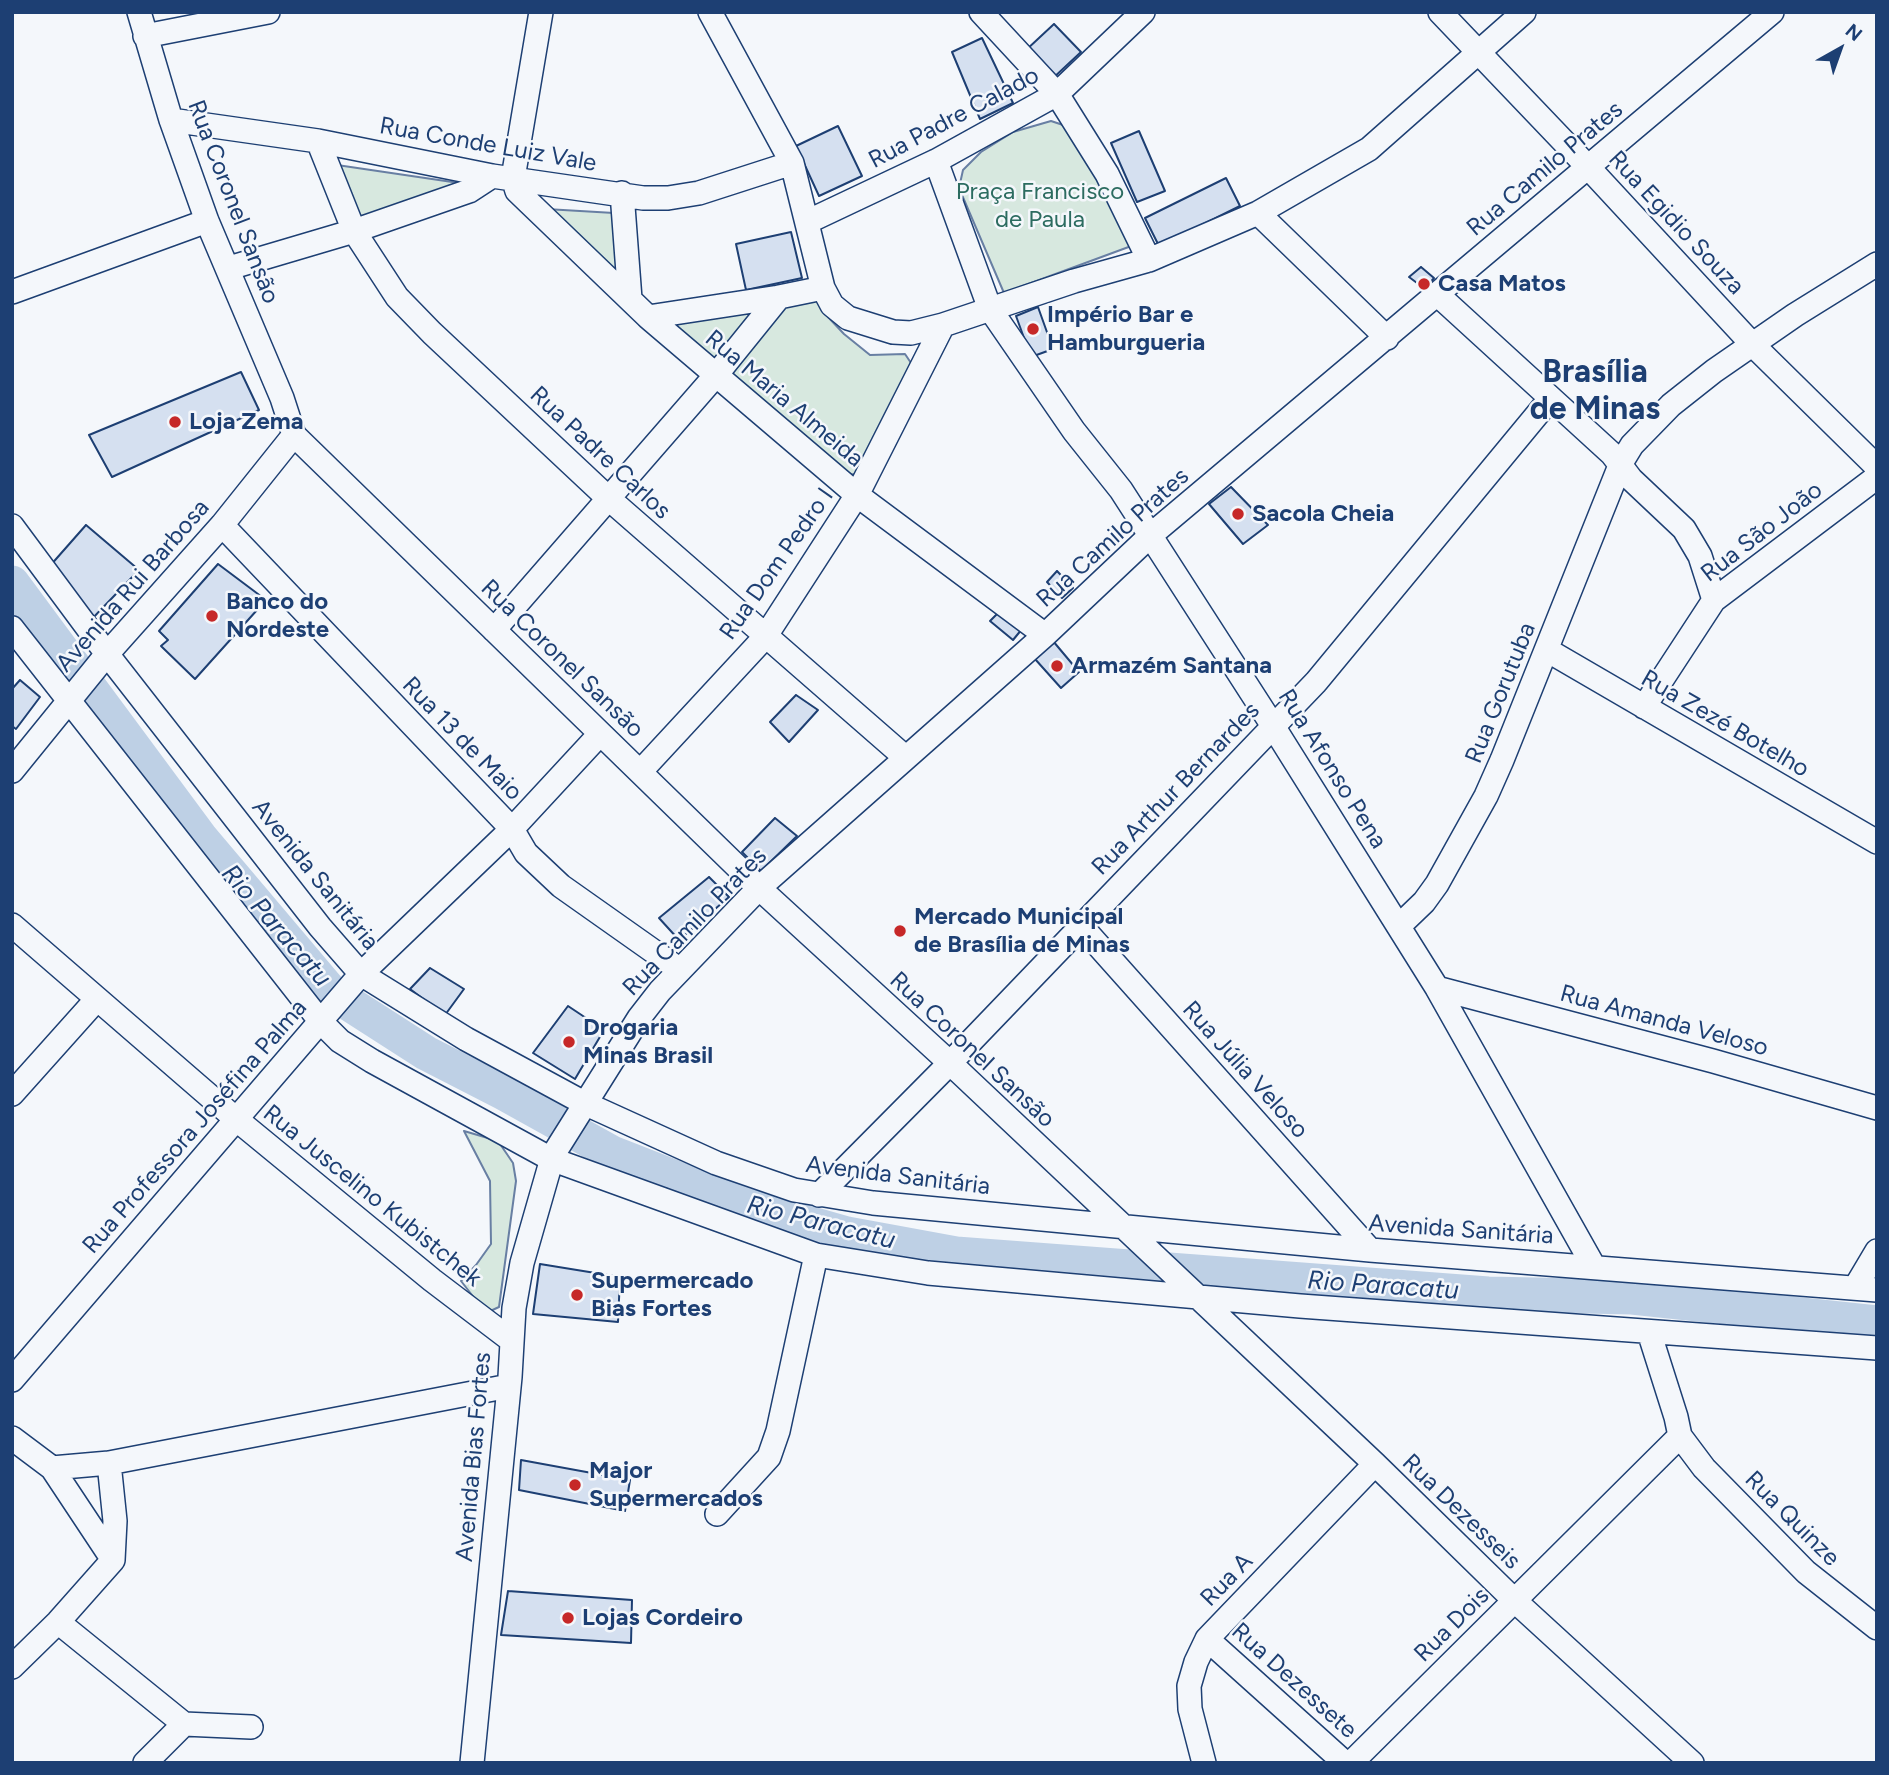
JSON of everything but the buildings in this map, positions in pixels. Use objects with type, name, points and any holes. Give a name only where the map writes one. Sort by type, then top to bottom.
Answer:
[{"type":"street","name":"Rua Coronel Sansão","points":[[139,12],[171,120],[207,221],[282,398],[294,435],[759,888],[950,1063],[1196,1296]]},
{"type":"street","points":[[145,36],[268,12]]},
{"type":"street","points":[[229,268],[354,230],[503,177],[541,12]]},
{"type":"street","points":[[710,12],[792,163],[823,288],[832,304],[848,318],[893,332],[911,333],[1149,260],[1258,213],[1369,149],[1524,12]]},
{"type":"street","points":[[981,12],[1057,94],[1107,174],[1149,260]]},
{"type":"street","name":"Rua Padre Calado","points":[[807,222],[936,161],[1057,94],[1143,12]]},
{"type":"street","name":"Rua Egidio Souza","points":[[1440,12],[1752,344],[1877,467]]},
{"type":"street","name":"Rua Camilo Prates","points":[[552,1157],[639,1018],[660,991],[759,888],[1045,635],[1152,534],[1772,12]]},
{"type":"street","name":"Rua Conde Luiz Vale","points":[[171,120],[318,141],[503,177],[643,198],[668,198],[699,193],[792,163]]},
{"type":"street","name":"Rua Padre Carlos","points":[[318,141],[354,230],[397,297],[608,498],[906,758]]},
{"type":"street","name":"Rua Afonso Pena","points":[[936,161],[990,309],[1074,431],[1121,489],[1152,534],[1437,988],[1594,1267]]},
{"type":"street","name":"Rua Maria Almeida","points":[[503,177],[648,317],[857,495],[1045,635]]},
{"type":"street","points":[[622,193],[630,299]]},
{"type":"street","points":[[1258,213],[1387,338]]},
{"type":"street","points":[[12,292],[207,221]]},
{"type":"street","name":"Rua Gorutuba","points":[[1399,926],[1424,902],[1451,864],[1502,760],[1621,463],[1632,445],[1671,405],[1752,344],[1877,264]]},
{"type":"street","points":[[648,317],[823,288]]},
{"type":"street","points":[[1438,295],[1621,463],[1631,479],[1673,517],[1693,542],[1713,600]]},
{"type":"street","points":[[494,630],[716,375],[779,297]]},
{"type":"street","name":"Rua Dom Pedro I","points":[[640,772],[765,636],[857,495],[943,325]]},
{"type":"street","name":"Rua Arthur Bernardes","points":[[819,1195],[1317,682],[1550,399]]},
{"type":"street","name":"Avenida Rui Barbosa","points":[[12,771],[107,654],[222,525],[294,435]]},
{"type":"street","name":"Rua São João","points":[[1644,707],[1713,600],[1877,477]]},
{"type":"street","name":"Rua 13 de Maio","points":[[222,525],[512,829],[526,853],[561,886],[680,970]]},
{"type":"street","name":"Avenida Sanitária","points":[[12,526],[107,654],[357,978],[466,1039],[581,1109],[763,1181],[819,1195],[873,1203],[1370,1250],[1866,1289]]},
{"type":"street","points":[[12,628],[72,697],[340,1041],[372,1061],[552,1157],[816,1255],[928,1273],[1300,1306],[1877,1348]]},
{"type":"street","name":"Rua Zezé Botelho","points":[[1547,650],[1877,842]]},
{"type":"street","name":"Rua Professora Joséfina Palma","points":[[12,1380],[357,978],[512,829],[600,734]]},
{"type":"street","name":"Rua Juscelino Kubistchek","points":[[12,925],[236,1119],[432,1280],[511,1340]]},
{"type":"street","name":"Rua Júlia Veloso","points":[[1081,926],[1370,1250]]},
{"type":"street","name":"Rua Amanda Veloso","points":[[1437,988],[1713,1060],[1877,1108]]},
{"type":"street","points":[[12,1094],[97,999]]},
{"type":"street","name":"Avenida Bias Fortes","points":[[472,1763],[509,1386],[511,1340],[522,1263],[552,1157]]},
{"type":"street","points":[[1866,1289],[1877,1251]]},
{"type":"street","points":[[717,1514],[769,1457],[778,1431],[816,1255]]},
{"type":"street","name":"Rua Dezesseis","points":[[1196,1296],[1375,1464],[1514,1600],[1692,1763]]},
{"type":"street","points":[[1649,1332],[1680,1436]]},
{"type":"street","points":[[52,1468],[109,1463],[509,1386]]},
{"type":"street","name":"Rua Dois","points":[[1351,1763],[1680,1436]]},
{"type":"street","name":"Rua Quinze","points":[[1680,1436],[1704,1468],[1806,1572],[1877,1628]]},
{"type":"street","points":[[12,1438],[52,1468],[113,1560]]},
{"type":"street","points":[[12,1667],[58,1622],[113,1560],[115,1521],[109,1463]]},
{"type":"street","name":"Rua A","points":[[1204,1763],[1190,1709],[1189,1686],[1207,1639],[1375,1464]]},
{"type":"street","points":[[58,1622],[184,1724],[251,1727]]},
{"type":"street","name":"Rua Dezessete","points":[[1207,1639],[1345,1763]]},
{"type":"street","points":[[145,1763],[184,1724]]},
{"type":"green space","name":"Praça Francisco de Paula","points":[[1051,121],[1066,126],[1085,151],[1134,245],[1004,293],[959,188],[963,170],[981,152],[1013,132]]},
{"type":"green space","points":[[337,165],[459,183],[355,221]]},
{"type":"green space","points":[[546,209],[614,213],[625,282]]},
{"type":"green space","points":[[815,298],[844,334],[870,355],[905,354],[911,363],[911,369],[856,474],[846,475],[734,380],[729,368],[779,309]]},
{"type":"green space","points":[[765,305],[717,366],[664,321]]},
{"type":"green space","points":[[464,1131],[498,1141],[513,1163],[516,1181],[499,1307],[486,1313],[461,1281],[491,1244],[490,1181]]},
{"type":"waterway","name":"Rio Paracatu","points":[[12,583],[200,837],[331,992],[426,1053],[612,1153],[745,1205],[847,1234],[956,1254],[1488,1294],[1632,1297],[1877,1323]]},
{"type":"place","name":"Casa Matos","points":[[1424,284]]},
{"type":"place","name":"Império Bar e Hamburgueria","points":[[1033,329]]},
{"type":"place","name":"Loja Zema","points":[[175,422]]},
{"type":"place","name":"Sacola Cheia","points":[[1238,514]]},
{"type":"place","name":"Banco do Nordeste","points":[[212,616]]},
{"type":"place","name":"Armazém Santana","points":[[1057,666]]},
{"type":"place","name":"Mercado Municipal de Brasília de Minas","points":[[900,931]]},
{"type":"place","name":"Drogaria Minas Brasil","points":[[569,1042]]},
{"type":"place","name":"Supermercado Bias Fortes","points":[[577,1295]]},
{"type":"place","name":"Major Supermercados","points":[[575,1485]]},
{"type":"place","name":"Lojas Cordeiro","points":[[568,1618]]},
{"type":"district","name":"Brasília de Minas","points":[[1595,392]]}]
